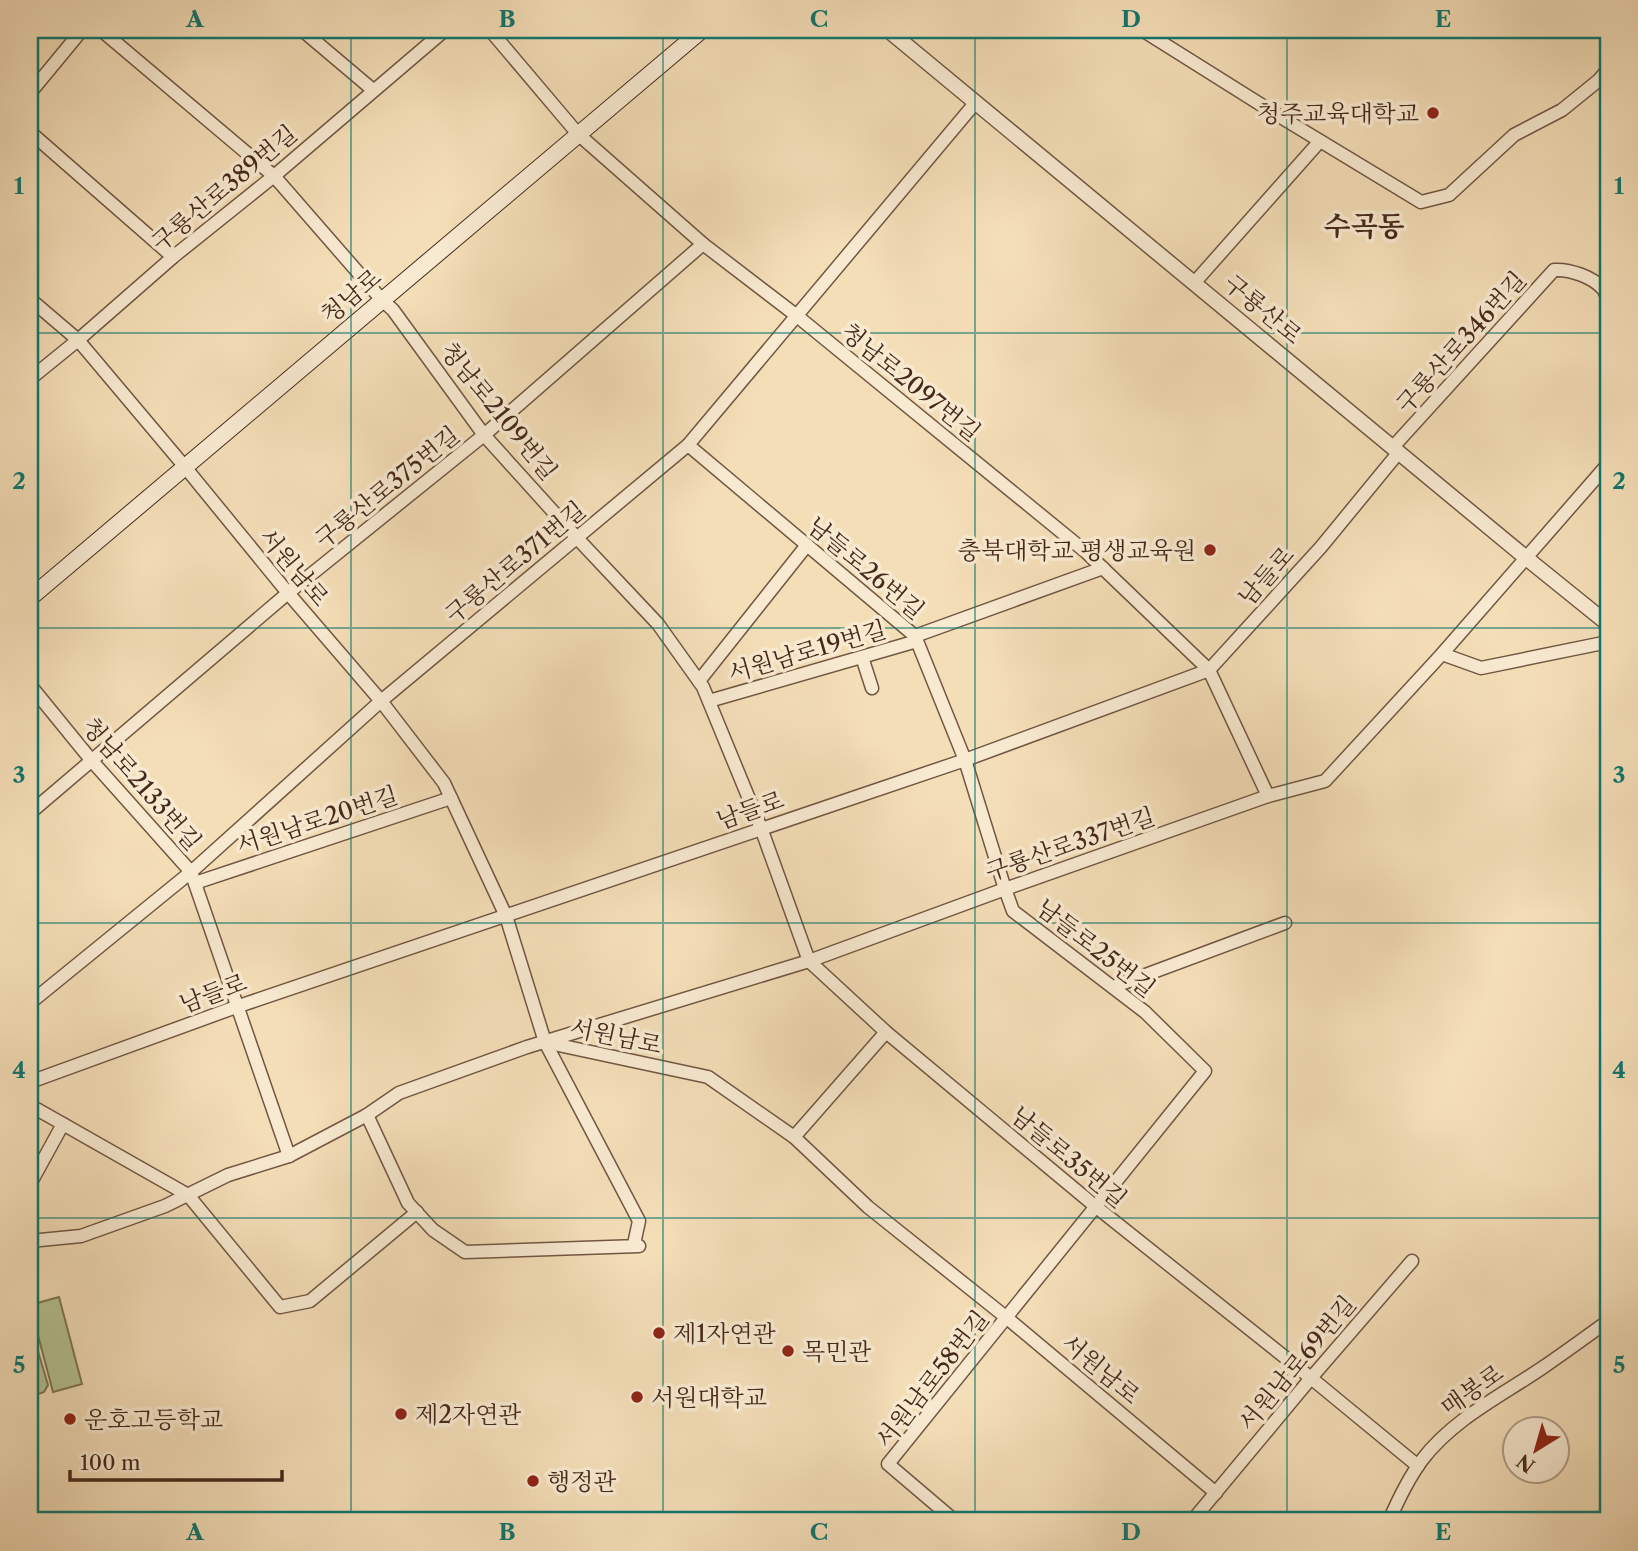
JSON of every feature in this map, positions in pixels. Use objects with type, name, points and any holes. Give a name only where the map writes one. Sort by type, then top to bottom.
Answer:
[{"type":"main road","name":"청남로","points":[[30,598],[702,30]]},
{"type":"street","points":[[30,93],[82,30]]},
{"type":"street","name":"청남로2109번길","points":[[101,30],[274,176],[393,310],[484,435],[658,624],[699,681],[761,828]]},
{"type":"street","points":[[302,30],[373,90]]},
{"type":"street","name":"구룡산로389번길","points":[[30,379],[445,30]]},
{"type":"street","name":"청남로2097번길","points":[[490,30],[578,134],[703,244],[797,316],[1086,552],[1209,670]]},
{"type":"street","name":"구룡산로","points":[[888,30],[1608,624]]},
{"type":"street","points":[[1142,30],[1421,202],[1449,195],[1514,135],[1562,110],[1608,69]]},
{"type":"street","name":"구룡산로371번길","points":[[30,1003],[193,877],[381,701],[688,445],[976,102]]},
{"type":"street","points":[[30,132],[173,257]]},
{"type":"street","points":[[1195,282],[1320,141]]},
{"type":"street","name":"구룡산로375번길","points":[[30,813],[288,593],[484,435],[703,244]]},
{"type":"street","name":"구룡산로346번길","points":[[1396,450],[1554,270],[1593,281],[1603,290],[1608,300]]},
{"type":"street","name":"서원남로","points":[[30,299],[78,340],[381,701],[444,783],[506,916],[545,1042],[708,1077],[794,1137],[868,1207],[1007,1318],[1216,1493]]},
{"type":"street","name":"남들로26번길","points":[[688,445],[916,638],[965,760]]},
{"type":"street","name":"남들로","points":[[30,1082],[236,1007],[965,760],[1209,670],[1321,547],[1396,450]]},
{"type":"street","name":"구룡산로337번길","points":[[30,1241],[81,1236],[165,1206],[228,1175],[289,1157],[367,1115],[399,1093],[545,1042],[809,961],[1268,796],[1325,781],[1442,654],[1608,464]]},
{"type":"street","points":[[699,681],[807,545]]},
{"type":"street","name":"서원남로19번길","points":[[709,701],[862,657],[1103,568]]},
{"type":"street","points":[[1442,654],[1481,668],[1608,642]]},
{"type":"street","points":[[862,657],[872,688]]},
{"type":"street","points":[[1209,670],[1268,796]]},
{"type":"street","name":"청남로2133번길","points":[[30,685],[193,877],[289,1157]]},
{"type":"street","name":"남들로25번길","points":[[965,760],[1013,911],[1145,1012],[1205,1071],[1095,1206]]},
{"type":"street","name":"서원남로20번길","points":[[193,877],[451,798]]},
{"type":"street","name":"남들로35번길","points":[[761,828],[809,961],[886,1032],[1095,1206],[1418,1466]]},
{"type":"street","points":[[1113,987],[1285,923]]},
{"type":"street","points":[[794,1137],[886,1032]]},
{"type":"street","points":[[367,1115],[408,1203],[433,1230],[465,1252],[639,1246],[634,1244],[639,1221],[545,1042]]},
{"type":"street","points":[[30,1100],[33,1107],[188,1195],[280,1307],[310,1301],[417,1212]]},
{"type":"street","points":[[30,1184],[63,1124]]},
{"type":"street","points":[[1007,1318],[1095,1206]]},
{"type":"street","name":"서원남로69번길","points":[[1192,1521],[1412,1261]]},
{"type":"street","name":"서원남로58번길","points":[[955,1521],[888,1464],[1007,1318]]},
{"type":"street","name":"매봉로","points":[[1389,1521],[1405,1486],[1423,1458],[1449,1430],[1608,1321]]},
{"type":"green space","points":[[59,1297],[82,1384],[53,1392],[30,1305]]},
{"type":"green space","points":[[30,1324],[48,1385],[44,1392],[30,1397]]},
{"type":"place","name":"청주교육대학교","points":[[1433,113]]},
{"type":"place","name":"충북대학교 평생교육원","points":[[1210,550]]},
{"type":"place","name":"제1자연관","points":[[659,1333]]},
{"type":"place","name":"목민관","points":[[788,1351]]},
{"type":"place","name":"서원대학교","points":[[637,1397]]},
{"type":"place","name":"제2자연관","points":[[401,1414]]},
{"type":"place","name":"운호고등학교","points":[[70,1419]]},
{"type":"place","name":"행정관","points":[[533,1481]]},
{"type":"district","name":"수곡동","points":[[1364,226]]}]
